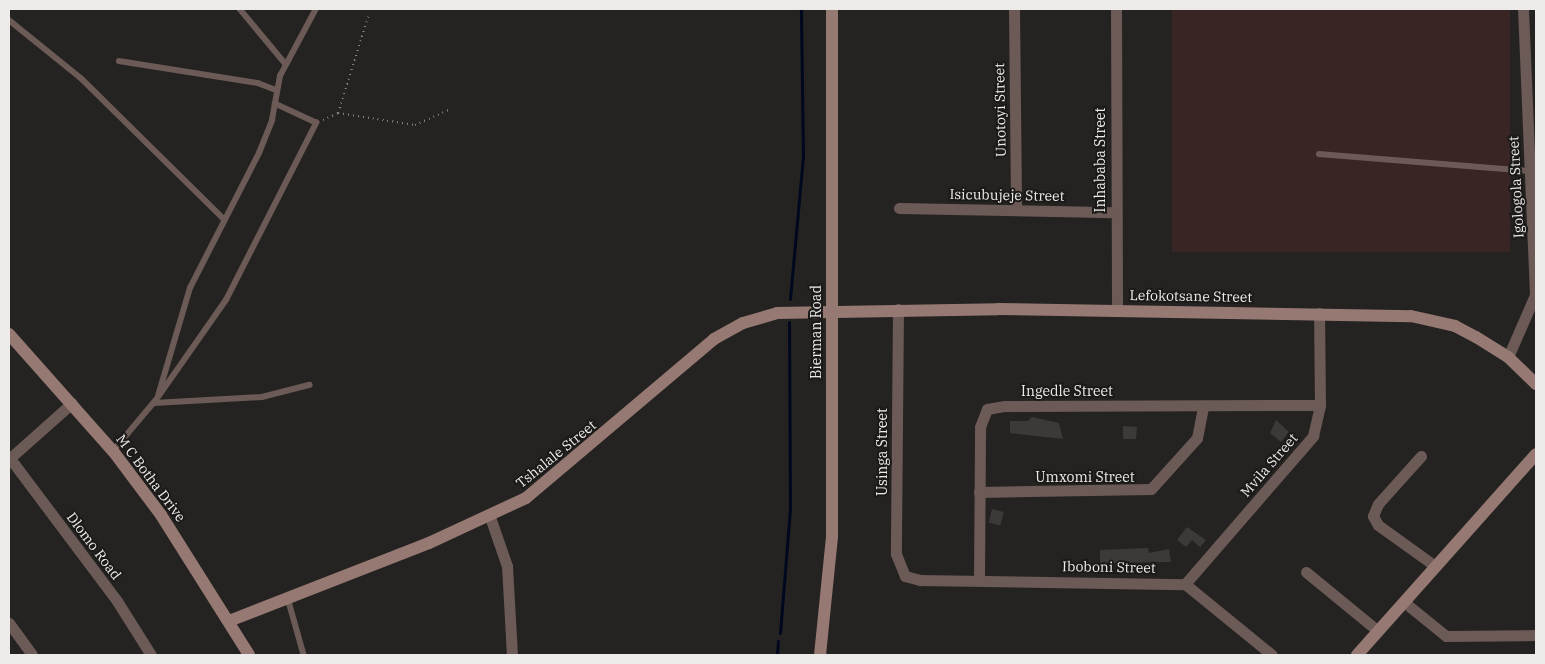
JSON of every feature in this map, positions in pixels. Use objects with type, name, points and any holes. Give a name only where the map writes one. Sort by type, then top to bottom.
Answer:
[{"type":"street","name":"Bierman Road","points":[[820,655],[832,537],[825,9]]},
{"type":"street","name":"Bierman Road","points":[[814,655],[825,548],[832,9]]},
{"type":"street","name":"Unotoyi Street","points":[[1014,9],[1016,210]]},
{"type":"street","name":"Inhababa Street","points":[[1116,9],[1114,212],[1117,310]]},
{"type":"street","name":"Igologola Street","points":[[1508,357],[1535,295],[1523,9]]},
{"type":"street","name":"Isicubujeje Street","points":[[899,208],[1114,212]]},
{"type":"street","name":"Usinga Street","points":[[898,309],[897,564],[905,576],[920,580]]},
{"type":"street","name":"Lefokotsane Street","points":[[828,310],[1117,310],[1319,313],[1433,319],[1455,326],[1508,357],[1536,384]]},
{"type":"street","name":"Tshalale Street","points":[[230,620],[490,517],[540,489],[697,353],[732,328],[777,313],[828,310]]},
{"type":"street","name":"Mvila Street","points":[[1185,584],[1306,446],[1317,428],[1320,405],[1319,313]]},
{"type":"street","name":"M C Botha Drive","points":[[9,334],[113,451],[161,514],[230,620],[249,655]]},
{"type":"street","points":[[9,458],[72,403]]},
{"type":"street","name":"Ingedle Street","points":[[980,580],[980,427],[984,414],[991,407],[1320,405]]},
{"type":"street","name":"Umxomi Street","points":[[979,492],[1151,489],[1196,438],[1203,407]]},
{"type":"street","points":[[1357,655],[1536,454]]},
{"type":"street","points":[[1421,456],[1378,504],[1373,516],[1378,525],[1435,566]]},
{"type":"street","name":"Dlomo Road","points":[[9,458],[117,601],[151,655]]},
{"type":"street","points":[[490,517],[507,566],[512,655]]},
{"type":"street","points":[[1306,572],[1378,631]]},
{"type":"street","name":"Iboboni Street","points":[[920,580],[1185,584]]},
{"type":"street","points":[[1185,584],[1272,655]]},
{"type":"street","points":[[1404,602],[1446,636],[1536,635]]},
{"type":"street","points":[[9,623],[32,655]]},
{"type":"lane","points":[[240,9],[285,63]]},
{"type":"lane","points":[[155,401],[190,288],[259,153],[275,104],[276,90],[285,63],[316,9]]},
{"type":"lane","points":[[9,20],[81,78],[224,219]]},
{"type":"lane","points":[[119,61],[258,83],[276,90]]},
{"type":"lane","points":[[113,451],[155,401],[226,300],[316,123],[275,104]]},
{"type":"lane","points":[[1319,154],[1530,171]]},
{"type":"lane","points":[[155,401],[262,397],[309,385]]},
{"type":"lane","points":[[288,598],[304,655]]},
{"type":"path","points":[[338,113],[368,17]]},
{"type":"path","points":[[316,123],[338,113],[415,125],[449,110]]},
{"type":"shaded area","points":[[1172,9],[1510,9],[1510,252],[1172,252]]},
{"type":"building","points":[[1032,417],[1059,423],[1063,439],[1010,433],[1010,421],[1028,421]]},
{"type":"building","points":[[1276,420],[1289,432],[1281,442],[1270,433]]},
{"type":"building","points":[[1123,426],[1137,427],[1136,439],[1123,439]]},
{"type":"building","points":[[992,509],[1004,512],[1000,525],[989,523]]},
{"type":"building","points":[[1187,527],[1206,540],[1200,547],[1192,540],[1186,547],[1177,540]]},
{"type":"building","points":[[1148,548],[1149,553],[1169,549],[1171,562],[1100,563],[1100,550]]},
{"type":"waterway","points":[[790,299],[803,157],[801,9]]},
{"type":"waterway","points":[[780,633],[790,509],[789,322]]},
{"type":"waterway","points":[[777,655],[778,641]]}]
